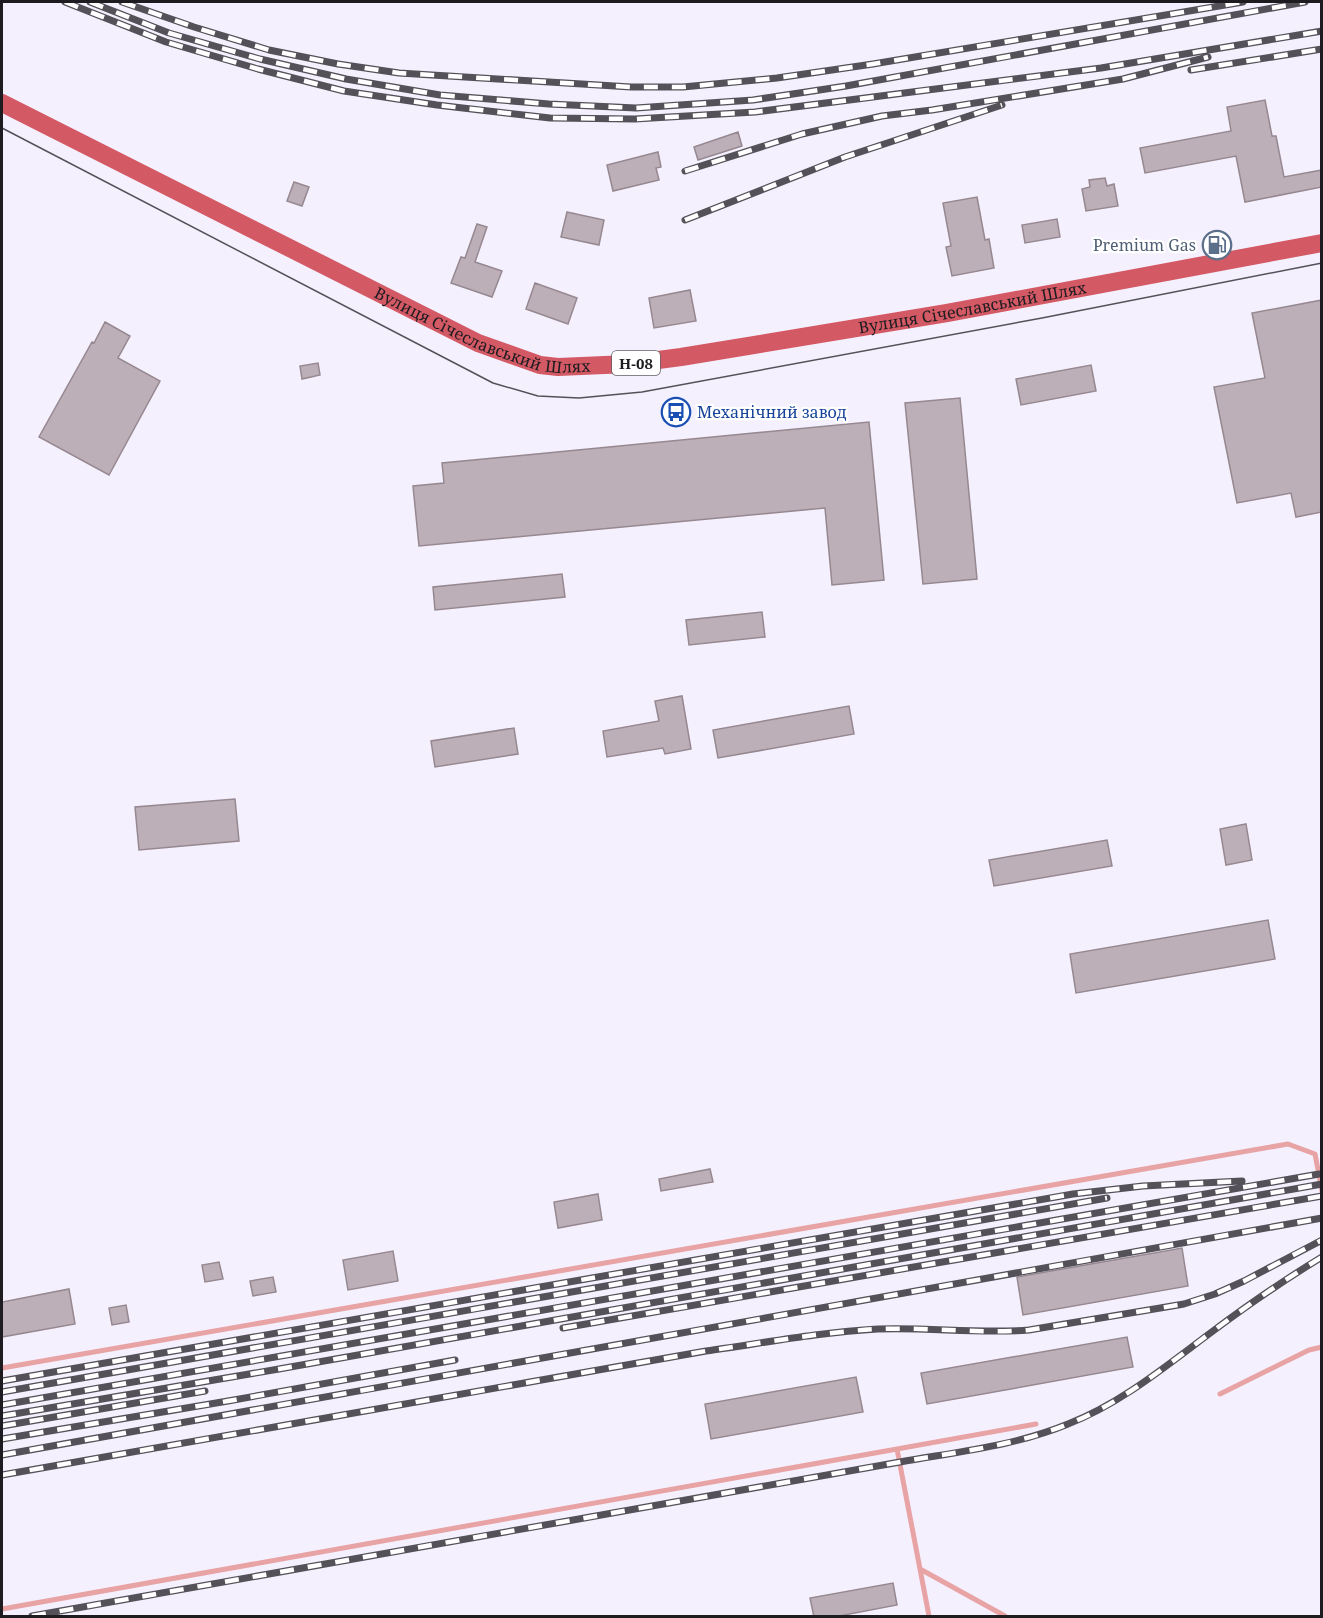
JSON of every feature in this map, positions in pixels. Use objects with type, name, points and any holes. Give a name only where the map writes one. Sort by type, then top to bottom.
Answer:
[{"type":"main road","name":"Вулиця Січеславський Шлях","points":[[2,103],[478,343],[540,365],[558,367],[618,364],[681,357],[947,313],[1322,243]]},
{"type":"lane","points":[[2,1368],[1288,1143],[1316,1154],[1322,1191]]},
{"type":"lane","points":[[1220,1394],[1309,1350],[1322,1347]]},
{"type":"lane","points":[[2,1610],[1036,1424]]},
{"type":"lane","points":[[897,1449],[929,1617]]},
{"type":"lane","points":[[920,1569],[1005,1617]]},
{"type":"building","points":[[1265,100],[1272,136],[1276,136],[1284,177],[1322,170],[1322,187],[1245,202],[1236,156],[1145,173],[1140,148],[1231,131],[1227,107]]},
{"type":"building","points":[[738,132],[742,146],[698,160],[694,147]]},
{"type":"building","points":[[658,152],[661,167],[656,168],[659,180],[613,191],[607,165]]},
{"type":"building","points":[[1105,178],[1107,186],[1114,184],[1118,206],[1086,211],[1082,189],[1090,187],[1089,180]]},
{"type":"building","points":[[294,182],[309,187],[302,206],[287,201]]},
{"type":"building","points":[[977,197],[985,240],[989,239],[994,268],[952,276],[946,247],[951,246],[943,203]]},
{"type":"building","points":[[567,212],[604,220],[599,245],[561,237]]},
{"type":"building","points":[[1057,219],[1060,237],[1025,243],[1022,225]]},
{"type":"building","points":[[477,224],[487,227],[475,262],[502,271],[492,297],[451,283],[461,257],[465,258]]},
{"type":"building","points":[[535,283],[577,298],[568,324],[526,309]]},
{"type":"building","points":[[690,290],[696,321],[654,328],[649,298]]},
{"type":"building","points":[[1322,300],[1322,512],[1296,517],[1291,493],[1237,503],[1214,387],[1265,378],[1252,313]]},
{"type":"building","points":[[105,322],[130,336],[118,358],[160,381],[109,475],[39,437]]},
{"type":"building","points":[[318,363],[320,375],[302,379],[300,366]]},
{"type":"building","points":[[1091,365],[1096,391],[1021,405],[1016,379]]},
{"type":"building","points":[[960,398],[977,579],[923,584],[905,403]]},
{"type":"building","points":[[869,422],[884,580],[832,585],[825,508],[419,546],[413,486],[444,483],[442,463]]},
{"type":"building","points":[[562,574],[565,597],[435,610],[433,587]]},
{"type":"building","points":[[762,612],[765,637],[689,645],[686,620]]},
{"type":"building","points":[[682,696],[691,749],[665,754],[663,748],[607,757],[603,731],[659,721],[655,701]]},
{"type":"building","points":[[849,706],[854,734],[718,758],[713,730]]},
{"type":"building","points":[[514,728],[518,754],[435,767],[431,741]]},
{"type":"building","points":[[235,799],[239,841],[139,850],[135,807]]},
{"type":"building","points":[[1246,824],[1252,860],[1226,865],[1220,829]]},
{"type":"building","points":[[1107,840],[1112,866],[994,886],[989,860]]},
{"type":"building","points":[[1268,920],[1275,959],[1076,993],[1070,954]]},
{"type":"building","points":[[710,1169],[713,1182],[661,1191],[659,1179]]},
{"type":"building","points":[[598,1194],[602,1220],[558,1228],[554,1202]]},
{"type":"building","points":[[1182,1248],[1188,1286],[1023,1315],[1017,1277]]},
{"type":"building","points":[[393,1251],[398,1281],[348,1290],[343,1260]]},
{"type":"building","points":[[219,1262],[223,1279],[205,1282],[202,1265]]},
{"type":"building","points":[[273,1277],[276,1292],[253,1296],[250,1281]]},
{"type":"building","points":[[69,1289],[75,1324],[2,1337],[2,1302]]},
{"type":"building","points":[[126,1305],[129,1322],[112,1325],[109,1308]]},
{"type":"building","points":[[1127,1337],[1133,1367],[927,1404],[921,1373]]},
{"type":"building","points":[[856,1377],[863,1412],[711,1439],[705,1404]]},
{"type":"building","points":[[893,1583],[897,1605],[834,1617],[814,1617],[810,1598]]},
{"type":"tram line","points":[[2,128],[493,383],[538,396],[579,398],[642,392],[1042,318],[1322,263]]},
{"type":"railway","points":[[65,2],[166,42],[344,91],[550,118],[635,119],[755,112],[1101,68],[1322,31]]},
{"type":"railway","points":[[90,2],[169,33],[260,59],[346,79],[440,95],[636,108],[753,100],[846,86],[1305,2]]},
{"type":"railway","points":[[122,2],[269,50],[338,64],[399,73],[631,87],[683,87],[777,78],[1243,2]]},
{"type":"railway","points":[[1191,70],[1322,49]]},
{"type":"railway","points":[[685,171],[802,134],[882,116],[1123,79],[1208,57]]},
{"type":"railway","points":[[685,220],[845,157],[1002,105]]},
{"type":"railway","points":[[2,1405],[1319,1174]]},
{"type":"railway","points":[[2,1381],[1073,1194],[1143,1186],[1242,1181]]},
{"type":"railway","points":[[2,1416],[1322,1184]]},
{"type":"railway","points":[[563,1328],[1322,1196]]},
{"type":"railway","points":[[2,1392],[1107,1198]]},
{"type":"railway","points":[[2,1455],[1322,1218]]},
{"type":"railway","points":[[2,1475],[706,1351],[792,1338],[878,1329],[1029,1330],[1184,1304],[1244,1281],[1322,1240]]},
{"type":"railway","points":[[32,1616],[1027,1438],[1068,1424],[1125,1394],[1253,1302],[1322,1257]]},
{"type":"railway","points":[[2,1439],[455,1360]]},
{"type":"railway","points":[[2,1426],[205,1391]]},
{"type":"place","name":"Premium Gas","points":[[1217,245]]},
{"type":"place","name":"Механічний завод","points":[[676,412]]}]
